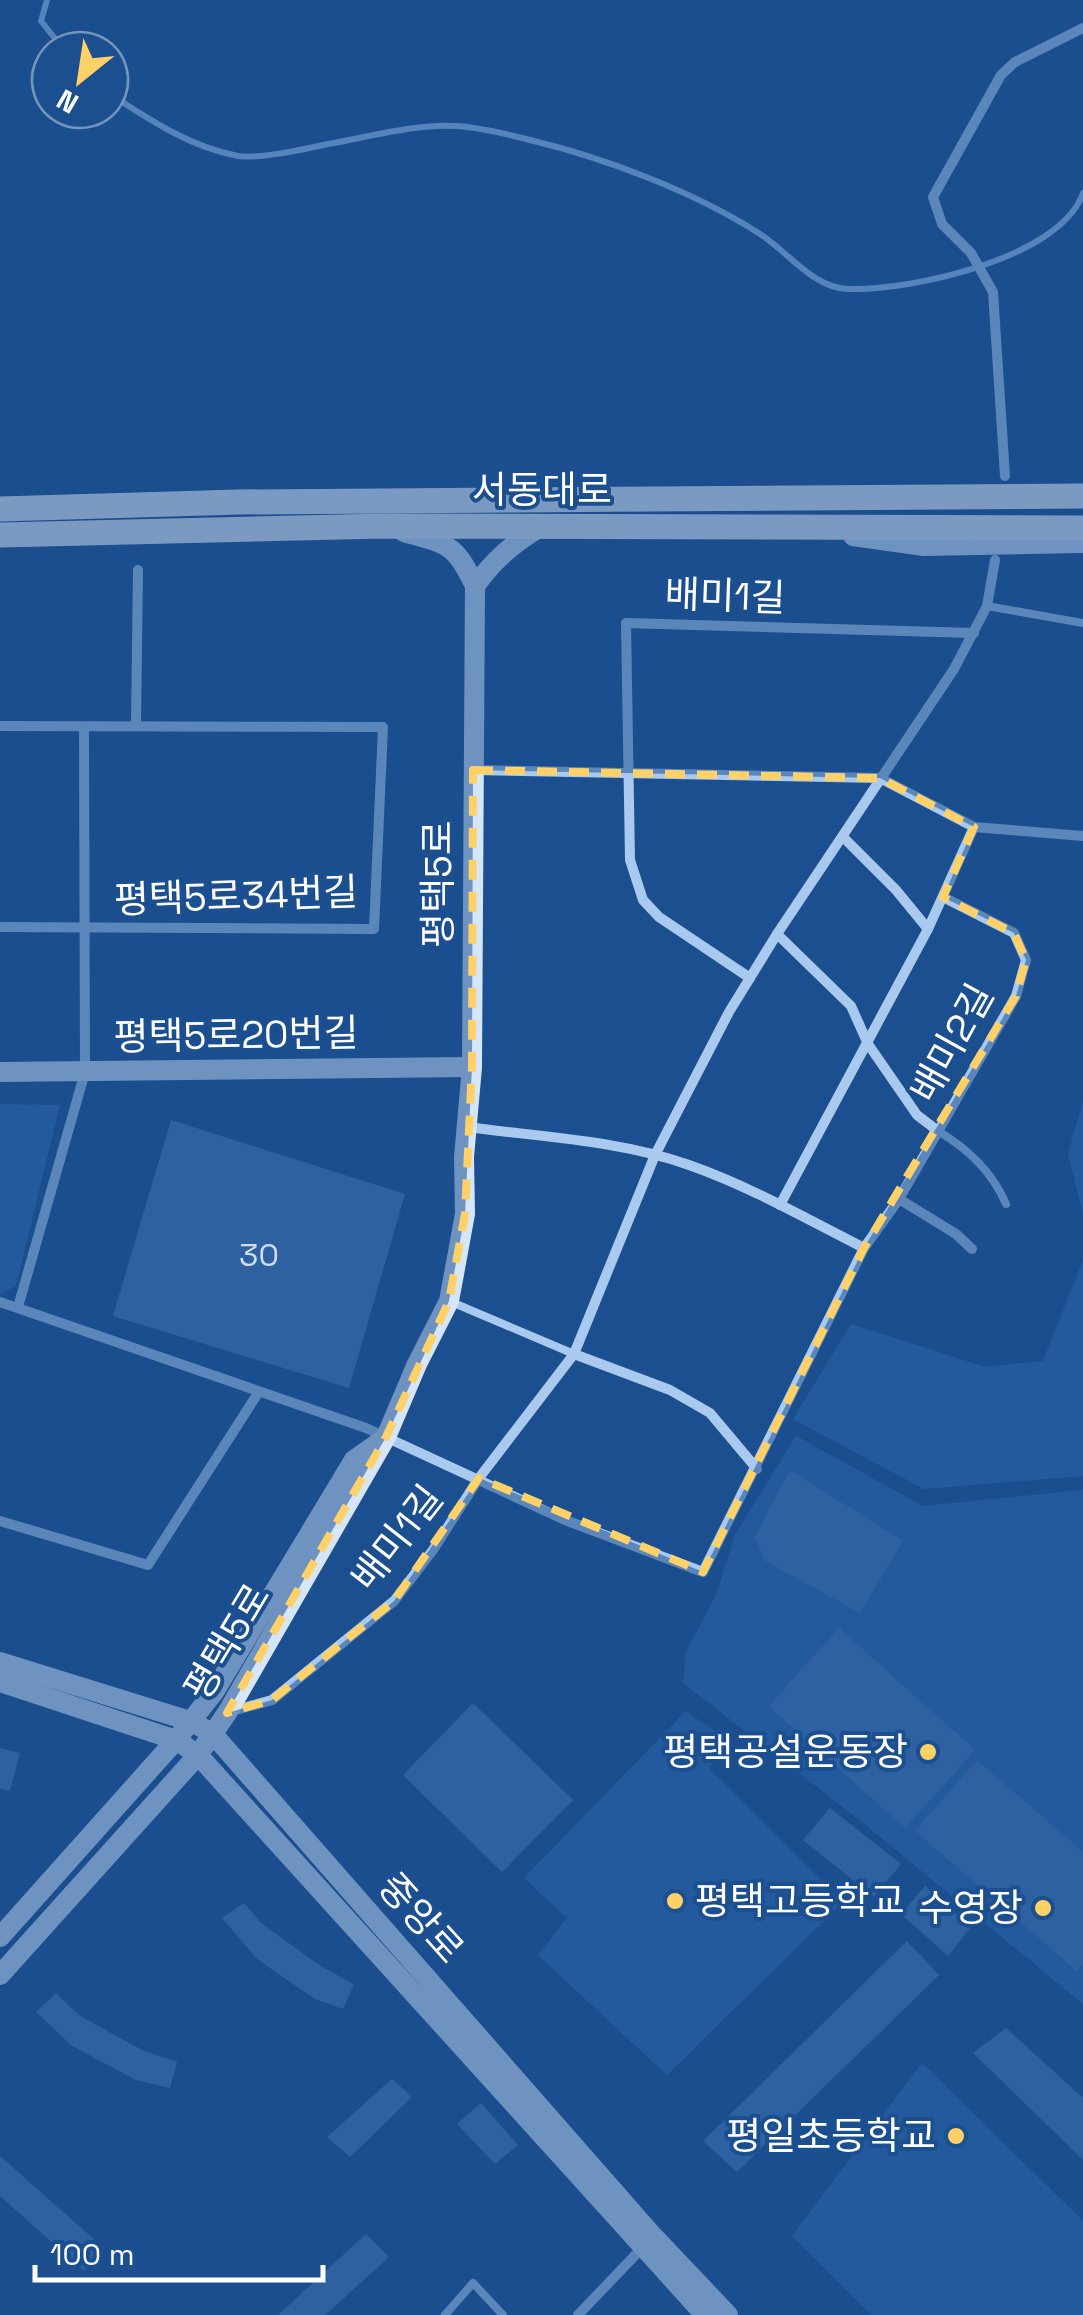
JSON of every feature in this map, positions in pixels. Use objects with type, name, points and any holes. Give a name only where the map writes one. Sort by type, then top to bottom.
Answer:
[{"type":"main road","name":"서동대로","points":[[0,510],[257,502],[1083,496]]},
{"type":"main road","name":"서동대로","points":[[0,535],[383,526],[1083,528]]},
{"type":"street","points":[[1005,476],[992,292],[971,253],[942,224],[934,197],[1002,75],[1016,62],[1083,28]]},
{"type":"street","points":[[383,526],[448,544],[475,586]]},
{"type":"street","points":[[792,527],[924,546],[1083,542]]},
{"type":"street","points":[[475,586],[490,564],[538,528]]},
{"type":"street","name":"배미1길","points":[[227,1713],[272,1700],[394,1600],[434,1550],[479,1478],[574,1354],[655,1155],[776,934],[954,668],[987,606],[995,560]]},
{"type":"street","points":[[136,724],[138,570]]},
{"type":"street","name":"평택5로","points":[[0,1975],[198,1755],[227,1713],[386,1437],[449,1301],[465,1214],[466,1127],[472,1068],[475,586]]},
{"type":"street","name":"배미1길","points":[[750,978],[659,917],[642,900],[630,860],[626,624],[974,632]]},
{"type":"street","name":"평택5로34번길","points":[[0,726],[383,727],[374,929],[0,927]]},
{"type":"street","points":[[18,1307],[86,1072],[84,726]]},
{"type":"street","points":[[473,770],[880,778],[974,827],[1083,836]]},
{"type":"street","points":[[943,897],[974,827]]},
{"type":"street","points":[[844,837],[928,929]]},
{"type":"street","name":"배미2길","points":[[479,1478],[565,1520],[703,1572],[864,1248],[899,1199],[1016,996],[1026,960],[1014,933],[943,897],[780,1204]]},
{"type":"street","points":[[776,934],[851,1006],[868,1044]]},
{"type":"street","name":"배미2길","points":[[868,1044],[916,1115],[938,1130]]},
{"type":"street","name":"평택5로20번길","points":[[0,1072],[472,1068]]},
{"type":"street","points":[[466,1127],[655,1155],[690,1165],[780,1204],[864,1248]]},
{"type":"street","points":[[899,1199],[956,1234],[972,1249]]},
{"type":"street","points":[[0,1302],[386,1437],[479,1478]]},
{"type":"street","points":[[574,1354],[670,1390],[710,1413],[757,1468]]},
{"type":"street","points":[[0,1521],[148,1564],[258,1392]]},
{"type":"street","points":[[0,1937],[214,1692],[354,1460],[386,1437]]},
{"type":"street","name":"중앙로","points":[[0,1662],[190,1722],[212,1734],[648,2241],[705,2315]]},
{"type":"street","name":"중앙로","points":[[0,1682],[176,1740],[198,1755],[648,2241],[728,2315]]},
{"type":"street","points":[[578,2315],[648,2241]]},
{"type":"lane","points":[[987,606],[1083,623]]},
{"type":"lane","name":"배미2길","points":[[938,1130],[982,1165],[997,1182],[1006,1204]]},
{"type":"lane","points":[[449,1301],[574,1354]]},
{"type":"lane","points":[[445,2315],[473,2283],[503,2315]]},
{"type":"highlighted area","points":[[473,770],[880,778],[974,827],[943,897],[1014,933],[1026,960],[1016,996],[864,1248],[703,1572],[479,1478],[394,1601],[272,1700],[227,1713],[386,1437],[449,1301],[465,1214],[472,1067]]},
{"type":"shaded area","points":[[1083,1101],[1083,1215],[1068,1154]]},
{"type":"shaded area","points":[[0,1104],[60,1105],[16,1285],[0,1295]]},
{"type":"shaded area","points":[[1083,1260],[1083,1476],[924,1489],[793,1419],[851,1324],[985,1367],[1043,1361]]},
{"type":"shaded area","name":"평택공설운동장","points":[[796,1436],[923,1506],[1083,1490],[1083,2004],[862,1822],[683,1683],[686,1652],[716,1595],[735,1535]]},
{"type":"shaded area","points":[[686,1711],[729,1742],[709,1768],[843,1902],[667,2075],[538,1955],[567,1918],[524,1878]]},
{"type":"shaded area","points":[[922,2063],[1083,2221],[1083,2315],[871,2315],[792,2236]]},
{"type":"building","points":[[171,1120],[405,1194],[349,1388],[113,1316]]},
{"type":"building","points":[[790,1470],[903,1541],[860,1613],[765,1561],[755,1537]]},
{"type":"building","points":[[839,1628],[975,1750],[905,1828],[769,1706]]},
{"type":"building","points":[[473,1703],[573,1800],[502,1872],[403,1775]]},
{"type":"building","points":[[0,1748],[20,1753],[10,1791],[0,1789]]},
{"type":"building","name":"수영장","points":[[977,1760],[1083,1852],[1083,1964],[1077,1971],[915,1831]]},
{"type":"building","points":[[830,1808],[901,1864],[874,1897],[803,1840]]},
{"type":"building","points":[[925,1886],[971,1927],[948,1956],[901,1914]]},
{"type":"building","points":[[244,1903],[261,1923],[322,1967],[354,1984],[343,2009],[315,1999],[257,1959],[222,1918]]},
{"type":"building","points":[[907,1941],[939,1975],[737,2172],[703,2141]]},
{"type":"building","points":[[56,1993],[80,2016],[144,2051],[177,2062],[170,2088],[136,2080],[72,2046],[36,2012]]},
{"type":"building","points":[[1006,2028],[1083,2098],[1083,2160],[973,2053]]},
{"type":"building","points":[[392,2079],[412,2097],[350,2157],[327,2137]]},
{"type":"building","points":[[481,2103],[518,2145],[495,2164],[457,2124]]},
{"type":"building","points":[[0,2156],[104,2248],[84,2271],[0,2196]]},
{"type":"building","points":[[366,2234],[389,2257],[325,2315],[278,2315]]},
{"type":"waterway","points":[[47,0],[41,21],[48,30]]},
{"type":"waterway","points":[[130,107],[187,139],[238,156],[283,153],[424,127],[464,127],[512,135],[619,167],[707,204],[760,234],[824,283],[849,289],[908,284],[981,266],[1046,236],[1069,216],[1083,193]]},
{"type":"place","name":"평택공설운동장","points":[[928,1752]]},
{"type":"place","name":"평택고등학교","points":[[675,1901]]},
{"type":"place","name":"수영장","points":[[1043,1908]]},
{"type":"place","name":"평일초등학교","points":[[956,2136]]}]
